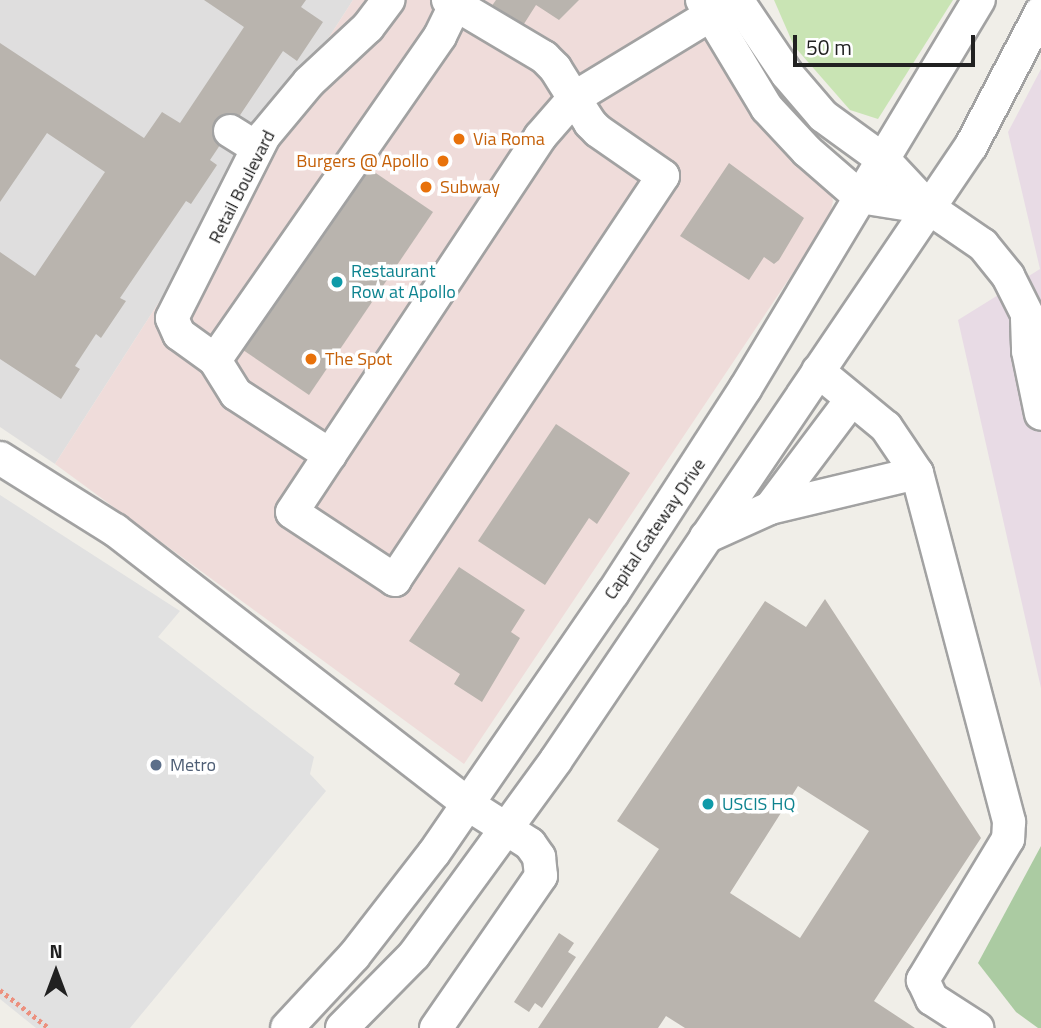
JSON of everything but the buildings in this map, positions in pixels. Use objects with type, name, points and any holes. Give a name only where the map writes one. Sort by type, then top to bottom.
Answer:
[{"type":"street","name":"Retail Boulevard","points":[[215,360],[179,334],[173,324],[177,301],[217,236],[257,148],[293,100],[368,27],[388,0]]},
{"type":"street","name":"Capital Gateway Drive","points":[[287,1028],[354,956],[469,804],[709,447],[860,197],[885,161],[979,0]]},
{"type":"street","points":[[330,455],[236,394],[215,360],[440,36],[452,2],[544,57],[574,98],[598,131],[663,176],[395,580],[292,512],[330,455],[540,137],[574,98],[721,4]]},
{"type":"street","points":[[721,4],[812,105],[838,129],[885,161],[929,208],[984,245],[1008,276],[1041,342]]},
{"type":"street","points":[[721,4],[767,108],[860,197],[929,208]]},
{"type":"street","points":[[342,1028],[414,955],[506,829],[971,146],[1041,12]]},
{"type":"street","points":[[230,131],[257,148]]},
{"type":"street","points":[[1027,311],[1028,351],[1041,414]]},
{"type":"street","points":[[818,371],[886,427],[917,474],[1009,821],[1008,839],[923,980],[932,999],[977,1028]]},
{"type":"street","points":[[770,508],[851,400]]},
{"type":"street","points":[[0,458],[115,530],[469,804],[530,844],[539,857],[541,876],[436,1028]]},
{"type":"street","points":[[706,537],[770,508],[917,474]]},
{"type":"path","points":[[0,990],[49,1028]]},
{"type":"shaded area","points":[[0,0],[353,0],[55,464],[0,427]]},
{"type":"shaded area","points":[[353,0],[692,0],[828,184],[833,201],[829,219],[464,764],[55,464]]},
{"type":"shaded area","points":[[1041,69],[1041,688],[958,320],[1040,269],[1008,132]]},
{"type":"shaded area","name":"Metro","points":[[0,495],[180,611],[158,637],[314,757],[310,774],[326,791],[130,1028],[36,1028],[0,999]]},
{"type":"green space","points":[[774,0],[953,0],[878,119],[850,110],[794,46]]},
{"type":"green space","points":[[1041,846],[1041,1028],[1038,1028],[1016,1012],[978,963]]},
{"type":"place","name":"Via Roma","points":[[459,139]]},
{"type":"place","name":"Burgers @ Apollo","points":[[443,161]]},
{"type":"place","name":"Subway","points":[[426,187]]},
{"type":"place","name":"Restaurant Row at Apollo","points":[[337,282]]},
{"type":"place","name":"The Spot","points":[[311,359]]},
{"type":"place","name":"Metro","points":[[156,765]]},
{"type":"place","name":"USCIS HQ","points":[[708,804]]}]
